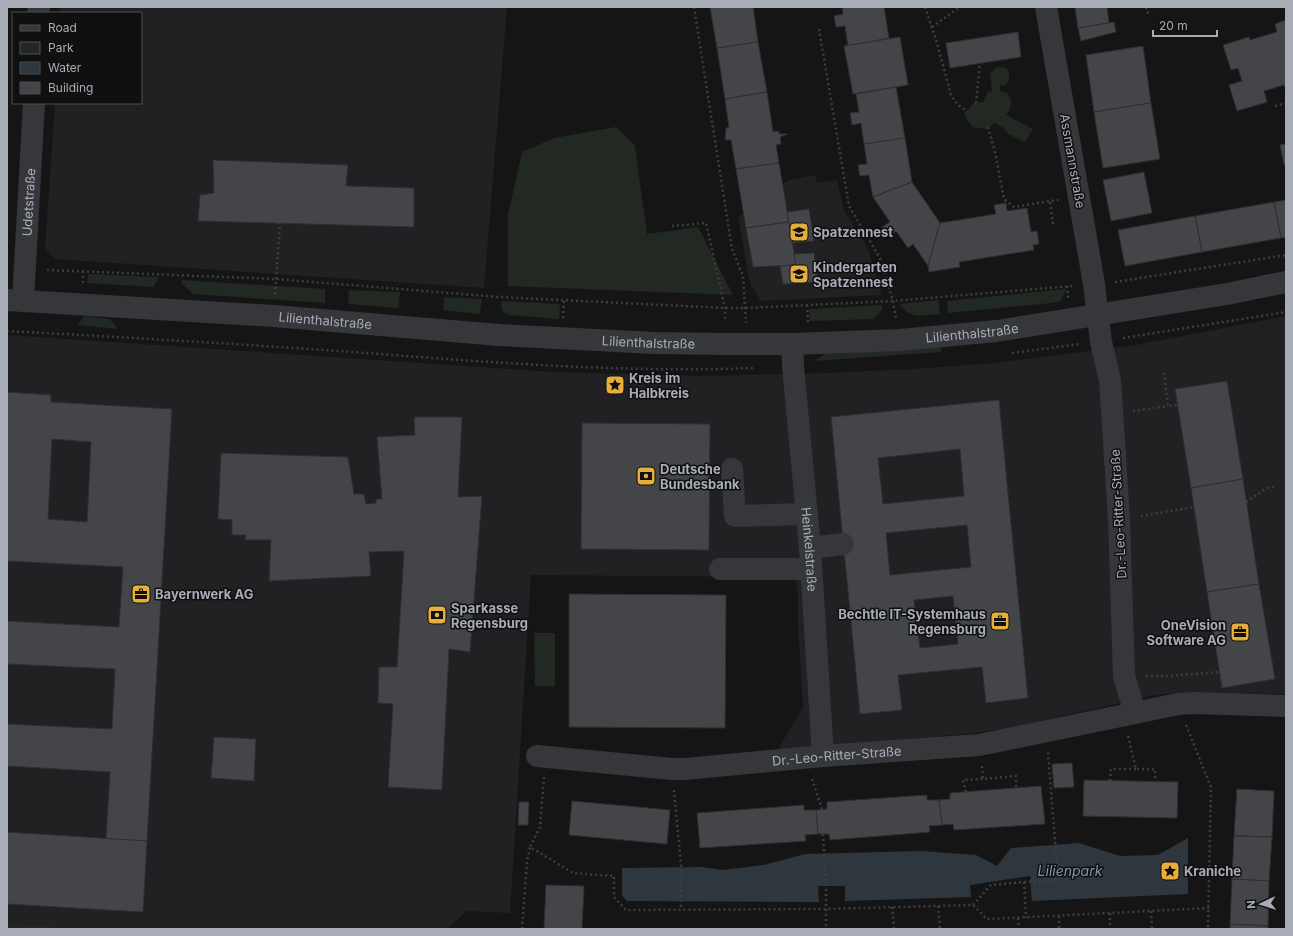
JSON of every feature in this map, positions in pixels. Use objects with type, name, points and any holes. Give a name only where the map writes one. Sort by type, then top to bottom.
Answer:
[{"type":"street","name":"Assmannstraße","points":[[1046,7],[1094,284],[1098,315]]},
{"type":"street","name":"Udetstraße","points":[[15,301],[25,269],[34,104]]},
{"type":"street","name":"Lilienthalstraße","points":[[15,301],[174,309],[274,316],[499,335],[655,342],[792,344],[900,340],[997,331],[1227,294],[1286,282]]},
{"type":"street","name":"Dr.-Leo-Ritter-Straße","points":[[1098,315],[1101,342],[1110,380],[1113,414],[1119,520],[1124,676],[1129,715]]},
{"type":"street","name":"Heinkelstraße","points":[[792,344],[810,559],[806,610],[816,757]]},
{"type":"street","points":[[732,469],[734,516],[807,514]]},
{"type":"street","points":[[720,569],[810,559],[843,544]]},
{"type":"street","name":"Dr.-Leo-Ritter-Straße","points":[[542,757],[672,770],[816,757],[979,745],[1178,704],[1194,703],[1278,706]]},
{"type":"path","points":[[694,7],[732,249],[743,276],[748,344]]},
{"type":"path","points":[[925,7],[951,95],[958,105],[967,111]]},
{"type":"path","points":[[932,27],[960,7]]},
{"type":"path","points":[[1146,7],[1149,16]]},
{"type":"path","points":[[819,29],[849,206],[880,258],[893,301],[900,340]]},
{"type":"path","points":[[976,102],[980,63]]},
{"type":"path","points":[[1275,106],[1286,103]]},
{"type":"path","points":[[988,128],[995,152],[1004,199],[1014,206],[1050,201]]},
{"type":"path","points":[[274,316],[280,223]]},
{"type":"path","points":[[672,226],[706,223],[725,308],[725,344]]},
{"type":"path","points":[[25,269],[276,279],[499,297],[745,308],[893,301],[1125,281],[1286,255]]},
{"type":"path","points":[[1164,373],[1168,406]]},
{"type":"path","points":[[1113,414],[1177,405]]},
{"type":"path","points":[[1246,502],[1267,488],[1274,487]]},
{"type":"path","points":[[1119,520],[1194,507]]},
{"type":"path","points":[[1124,676],[1168,676],[1220,672]]},
{"type":"path","points":[[1178,704],[1211,787],[1208,929]]},
{"type":"path","points":[[1129,715],[1136,769]]},
{"type":"path","points":[[530,847],[573,872],[614,876],[614,897],[626,910],[826,909],[973,905],[991,885],[1058,880],[1047,732]]},
{"type":"path","points":[[979,745],[983,779]]},
{"type":"path","points":[[522,929],[527,862],[530,847],[540,827],[542,757]]},
{"type":"path","points":[[816,757],[812,780],[822,809]]},
{"type":"path","points":[[1110,781],[1110,769],[1155,769],[1155,781]]},
{"type":"path","points":[[672,770],[680,865],[681,910]]},
{"type":"path","points":[[966,792],[963,780],[1016,776],[1016,788]]},
{"type":"path","points":[[823,834],[826,886],[826,929]]},
{"type":"path","points":[[1024,882],[1026,918]]},
{"type":"path","points":[[973,905],[987,919],[1209,908]]},
{"type":"path","points":[[938,906],[940,929]]},
{"type":"path","points":[[892,907],[894,929]]},
{"type":"path","points":[[1151,911],[1152,929]]},
{"type":"path","points":[[1110,913],[1110,929]]},
{"type":"path","points":[[1059,916],[1059,929]]},
{"type":"path","points":[[1018,918],[1019,929]]},
{"type":"shaded area","points":[[61,7],[507,7],[484,288],[55,259],[45,248],[55,104],[142,104],[142,12],[60,12]]},
{"type":"shaded area","name":"Spatzennest","points":[[815,175],[817,183],[837,180],[844,210],[867,247],[882,295],[761,301],[750,284],[738,217],[789,180]]},
{"type":"shaded area","points":[[1286,316],[1286,694],[1179,693],[1155,695],[1019,726],[975,733],[777,751],[803,707],[798,624],[798,595],[795,573],[768,577],[531,575],[510,913],[467,911],[447,929],[86,929],[7,923],[7,335],[553,372],[706,376],[827,373],[995,363],[1136,345]]},
{"type":"green space","points":[[997,67],[1007,69],[1009,75],[1009,81],[1005,85],[1000,86],[1000,91],[1007,93],[1011,101],[1010,110],[1006,115],[1033,129],[1025,142],[1008,134],[1004,128],[995,123],[986,129],[973,127],[967,120],[964,112],[974,103],[983,102],[988,92],[992,91],[990,74]]},
{"type":"green space","points":[[616,127],[635,146],[647,234],[698,227],[733,295],[508,286],[508,215],[522,152],[554,138]]},
{"type":"green space","points":[[88,274],[158,277],[154,287],[87,283]]},
{"type":"green space","points":[[182,280],[325,289],[325,303],[193,294],[181,283]]},
{"type":"green space","points":[[1066,289],[1061,301],[1052,303],[948,313],[947,301]]},
{"type":"green space","points":[[349,290],[400,292],[398,308],[348,304]]},
{"type":"green space","points":[[444,297],[482,299],[480,314],[443,310]]},
{"type":"green space","points":[[938,300],[940,314],[912,314],[903,309],[900,304]]},
{"type":"green space","points":[[501,301],[560,304],[559,319],[509,315],[502,311]]},
{"type":"green space","points":[[883,305],[881,311],[874,319],[810,321],[809,309]]},
{"type":"green space","points":[[85,316],[110,319],[118,329],[77,325]]},
{"type":"green space","points":[[941,344],[941,352],[814,361],[833,349]]},
{"type":"green space","points":[[534,633],[555,633],[555,686],[535,686]]},
{"type":"green space","points":[[7,923],[86,929],[7,929]]},
{"type":"water","name":"Lilienpark","points":[[1188,838],[1188,894],[1032,901],[1030,876],[970,885],[971,897],[845,901],[845,886],[818,886],[819,902],[627,901],[622,895],[622,868],[702,867],[722,870],[764,865],[805,854],[921,851],[976,855],[997,866],[1011,848],[1079,843],[1120,856],[1158,855]]},
{"type":"building","points":[[710,7],[753,7],[758,42],[717,48]]},
{"type":"building","points":[[842,7],[884,7],[889,38],[848,46],[845,26],[836,27],[834,16],[843,14]]},
{"type":"building","points":[[1075,7],[1107,7],[1109,23],[1078,28]]},
{"type":"building","points":[[1286,20],[1286,89],[1284,85],[1264,91],[1267,102],[1237,111],[1229,85],[1242,81],[1238,68],[1231,70],[1223,45],[1249,37],[1250,40],[1277,32],[1275,24]]},
{"type":"building","points":[[1114,22],[1116,32],[1081,41],[1078,28]]},
{"type":"building","points":[[1018,32],[1021,57],[950,68],[946,43]]},
{"type":"building","points":[[900,37],[908,85],[853,94],[844,46]]},
{"type":"building","points":[[758,42],[767,92],[725,99],[717,48]]},
{"type":"building","points":[[1143,46],[1151,103],[1094,112],[1086,55]]},
{"type":"building","points":[[896,87],[905,138],[864,144],[861,123],[852,125],[850,113],[859,112],[856,94]]},
{"type":"building","points":[[767,92],[773,132],[779,131],[779,134],[788,134],[780,137],[781,144],[776,145],[779,163],[736,169],[731,140],[725,140],[726,128],[729,127],[725,99]]},
{"type":"building","points":[[1151,103],[1160,159],[1103,168],[1094,112]]},
{"type":"building","points":[[905,138],[912,182],[873,197],[869,175],[860,176],[858,165],[867,164],[864,144]]},
{"type":"building","points":[[1286,144],[1286,164],[1284,165],[1280,145]]},
{"type":"building","points":[[213,160],[348,165],[346,186],[414,188],[414,227],[198,221],[200,195],[214,193]]},
{"type":"building","points":[[779,163],[789,222],[746,228],[736,169]]},
{"type":"building","points":[[1144,172],[1152,213],[1111,221],[1103,180]]},
{"type":"building","points":[[912,182],[940,223],[928,266],[913,244],[908,248],[896,231],[888,237],[882,227],[890,222],[873,197]]},
{"type":"building","points":[[1286,200],[1286,237],[1281,238],[1274,202]]},
{"type":"building","points":[[1274,202],[1281,238],[1202,252],[1195,216]]},
{"type":"building","points":[[1006,203],[1007,211],[1027,208],[1031,232],[1037,231],[1039,244],[1033,245],[1034,250],[959,262],[960,267],[929,272],[928,266],[940,223],[996,214],[994,205]]},
{"type":"building","points":[[809,209],[814,241],[792,243],[787,212]]},
{"type":"building","points":[[1195,216],[1202,252],[1125,266],[1118,230]]},
{"type":"building","points":[[789,222],[796,265],[753,267],[746,228]]},
{"type":"building","name":"Kindergarten Spatzennest","points":[[814,253],[818,282],[783,284],[780,266],[796,265],[794,254]]},
{"type":"building","points":[[1227,381],[1243,479],[1191,488],[1175,389]]},
{"type":"building","name":"Bayernwerk AG","points":[[7,392],[51,395],[51,402],[172,409],[147,841],[106,839],[110,772],[7,766],[7,724],[112,729],[115,669],[7,664],[7,621],[119,627],[123,567],[7,561]],"holes":[[[52,439],[91,442],[87,522],[48,519]]]},
{"type":"building","points":[[999,400],[1028,698],[986,703],[982,667],[898,675],[902,710],[860,714],[831,417]],"holes":[[[960,449],[964,496],[883,504],[878,458]],[[967,525],[971,567],[890,575],[886,533]],[[953,596],[958,644],[920,648],[914,600]]]},
{"type":"building","name":"Sparkasse Regensburg","points":[[414,417],[462,417],[458,497],[482,496],[470,652],[449,649],[442,790],[388,787],[393,704],[378,703],[379,667],[397,667],[404,551],[369,552],[371,576],[269,581],[271,540],[245,540],[246,535],[232,535],[232,520],[218,519],[221,453],[348,457],[354,494],[364,494],[366,504],[376,503],[376,499],[382,499],[377,437],[415,435]]},
{"type":"building","name":"Deutsche Bundesbank","points":[[582,423],[710,424],[709,550],[581,549]]},
{"type":"building","points":[[1243,479],[1259,584],[1207,592],[1191,488]]},
{"type":"building","name":"OneVision Software AG","points":[[1259,584],[1275,679],[1222,688],[1207,592]]},
{"type":"building","points":[[569,594],[726,595],[725,728],[569,727]]},
{"type":"building","points":[[214,737],[256,739],[254,781],[211,778]]},
{"type":"building","points":[[1072,763],[1074,787],[1054,788],[1052,764]]},
{"type":"building","points":[[1084,780],[1178,782],[1177,818],[1083,816]]},
{"type":"building","points":[[1041,786],[1045,824],[954,830],[953,824],[942,825],[939,800],[950,799],[950,793]]},
{"type":"building","points":[[1237,789],[1274,791],[1272,837],[1234,836]]},
{"type":"building","points":[[927,795],[927,800],[939,800],[942,825],[929,826],[930,832],[830,840],[829,834],[818,834],[816,810],[827,809],[827,802]]},
{"type":"building","points":[[572,801],[670,810],[667,844],[569,835]]},
{"type":"building","points":[[519,802],[529,802],[528,825],[518,825]]},
{"type":"building","points":[[804,805],[804,810],[816,810],[818,834],[805,835],[806,841],[700,848],[697,813]]},
{"type":"building","points":[[7,832],[147,841],[143,912],[7,904]]},
{"type":"building","points":[[1234,836],[1272,837],[1269,881],[1232,879]]},
{"type":"building","points":[[1232,879],[1269,881],[1268,926],[1230,924]]},
{"type":"building","points":[[546,885],[584,886],[582,929],[544,929]]},
{"type":"building","points":[[1230,924],[1268,926],[1268,929],[1230,929]]},
{"type":"place","name":"Spatzennest","points":[[799,232]]},
{"type":"place","name":"Kindergarten Spatzennest","points":[[799,274]]},
{"type":"place","name":"Kreis im Halbkreis","points":[[615,385]]},
{"type":"place","name":"Deutsche Bundesbank","points":[[646,476]]},
{"type":"place","name":"Bayernwerk AG","points":[[141,594]]},
{"type":"place","name":"Sparkasse Regensburg","points":[[437,615]]},
{"type":"place","name":"Bechtle IT-Systemhaus Regensburg","points":[[1000,621]]},
{"type":"place","name":"OneVision Software AG","points":[[1240,632]]},
{"type":"place","name":"Kraniche","points":[[1170,871]]}]
